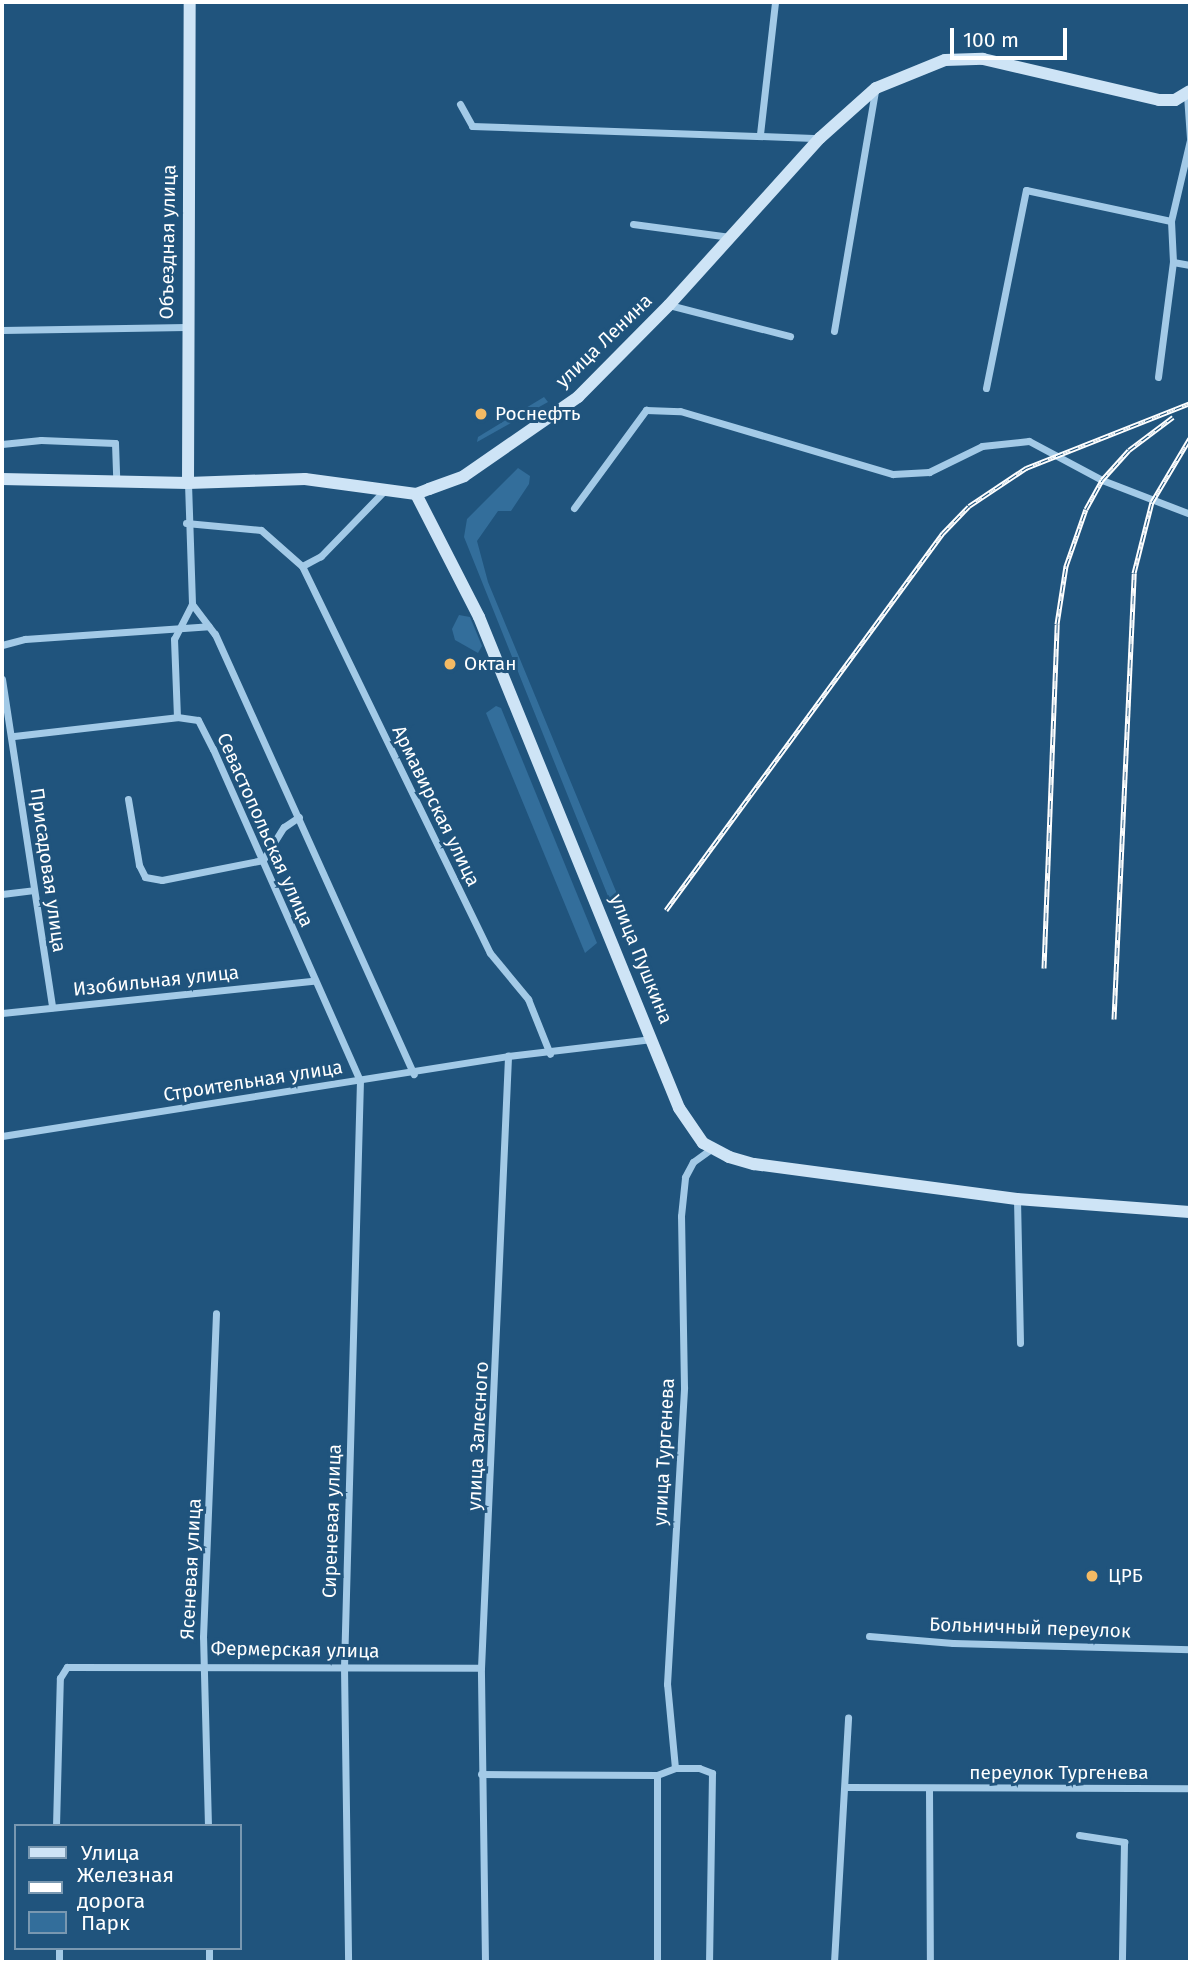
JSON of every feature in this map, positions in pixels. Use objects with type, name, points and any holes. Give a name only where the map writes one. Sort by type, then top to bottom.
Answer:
[{"type":"main road","name":"Объездная улица","points":[[188,483],[186,327],[190,2]]},
{"type":"main road","name":"улица Ленина","points":[[416,494],[464,476],[578,397],[669,305],[820,138],[876,88],[945,60],[983,59],[1160,100],[1189,94]]},
{"type":"main road","points":[[2,479],[116,479],[188,483],[305,479],[416,494]]},
{"type":"main road","name":"улица Пушкина","points":[[416,494],[479,617],[691,1131],[711,1149],[754,1164],[1017,1199],[1190,1212]]},
{"type":"street","points":[[760,134],[775,2]]},
{"type":"street","points":[[834,331],[876,88]]},
{"type":"street","points":[[1157,377],[1173,262],[1171,221],[1190,139],[1189,94]]},
{"type":"street","points":[[460,104],[472,126],[820,138]]},
{"type":"street","points":[[986,388],[1026,190],[1171,221]]},
{"type":"street","points":[[633,224],[730,237]]},
{"type":"street","points":[[1173,262],[1190,265]]},
{"type":"street","points":[[669,305],[790,336]]},
{"type":"street","points":[[2,330],[186,327]]},
{"type":"street","points":[[574,508],[646,410],[680,411],[893,474],[929,472],[982,446],[1029,441],[1102,480],[1190,514]]},
{"type":"street","points":[[2,444],[41,440],[115,443],[116,479]]},
{"type":"street","points":[[14,736],[177,717],[177,628],[192,604],[186,523],[188,483]]},
{"type":"street","points":[[303,565],[321,556],[384,491]]},
{"type":"street","name":"Армавирская улица","points":[[186,523],[261,530],[303,565],[490,953],[528,999],[550,1054]]},
{"type":"street","name":"Севастопольская улица","points":[[192,604],[209,626],[299,817],[414,1074]]},
{"type":"street","points":[[2,645],[25,639],[209,626]]},
{"type":"street","name":"Присадовая улица","points":[[2,679],[14,736],[52,1007]]},
{"type":"street","name":"Севастопольская улица","points":[[177,717],[198,720],[262,860],[313,981],[360,1080]]},
{"type":"street","points":[[128,799],[139,865],[145,877],[162,880],[262,860],[284,827],[299,817]]},
{"type":"street","points":[[2,894],[34,890]]},
{"type":"street","name":"Изобильная улица","points":[[2,1013],[313,981]]},
{"type":"street","points":[[508,1056],[550,1054],[652,1039]]},
{"type":"street","name":"Строительная улица","points":[[2,1136],[360,1080],[414,1074],[508,1056]]},
{"type":"street","name":"улица Залесного","points":[[485,1962],[481,1668],[508,1056]]},
{"type":"street","name":"Сиреневая улица","points":[[348,1962],[344,1667],[360,1080]]},
{"type":"street","name":"улица Тургенева","points":[[675,1768],[667,1684],[684,1387],[681,1216],[685,1177],[693,1162],[711,1149]]},
{"type":"street","points":[[1017,1199],[1020,1343]]},
{"type":"street","name":"Ясеневая улица","points":[[208,1824],[204,1664],[216,1314]]},
{"type":"street","name":"Больничный переулок","points":[[869,1636],[953,1643],[1190,1649]]},
{"type":"street","name":"Фермерская улица","points":[[57,1824],[60,1678],[66,1667],[204,1664],[481,1668]]},
{"type":"street","points":[[834,1962],[848,1717]]},
{"type":"street","points":[[481,1774],[657,1774],[675,1768],[699,1768],[712,1773],[709,1962]]},
{"type":"street","points":[[657,1774],[657,1962]]},
{"type":"street","name":"переулок Тургенева","points":[[846,1787],[929,1790],[1190,1788]]},
{"type":"street","points":[[929,1790],[930,1962]]},
{"type":"street","points":[[1079,1835],[1124,1842],[1122,1962]]},
{"type":"green space","points":[[544,397],[548,402],[477,442],[478,437]]},
{"type":"green space","points":[[518,468],[530,476],[529,484],[511,511],[498,511],[477,541],[488,582],[620,901],[612,906],[464,537],[467,519]]},
{"type":"green space","points":[[459,615],[470,617],[482,646],[478,653],[455,640],[452,629]]},
{"type":"green space","points":[[496,706],[501,708],[597,943],[585,953],[486,713]]},
{"type":"railway","points":[[666,910],[943,533],[969,506],[1026,468],[1190,403]]},
{"type":"railway","points":[[1044,968],[1057,624],[1066,566],[1086,509],[1102,480],[1129,450],[1173,417]]},
{"type":"railway","points":[[1114,1019],[1134,573],[1152,502],[1190,438]]},
{"type":"place","name":"Роснефть","points":[[481,414]]},
{"type":"place","name":"Октан","points":[[450,664]]},
{"type":"place","name":"ЦРБ","points":[[1092,1576]]}]
